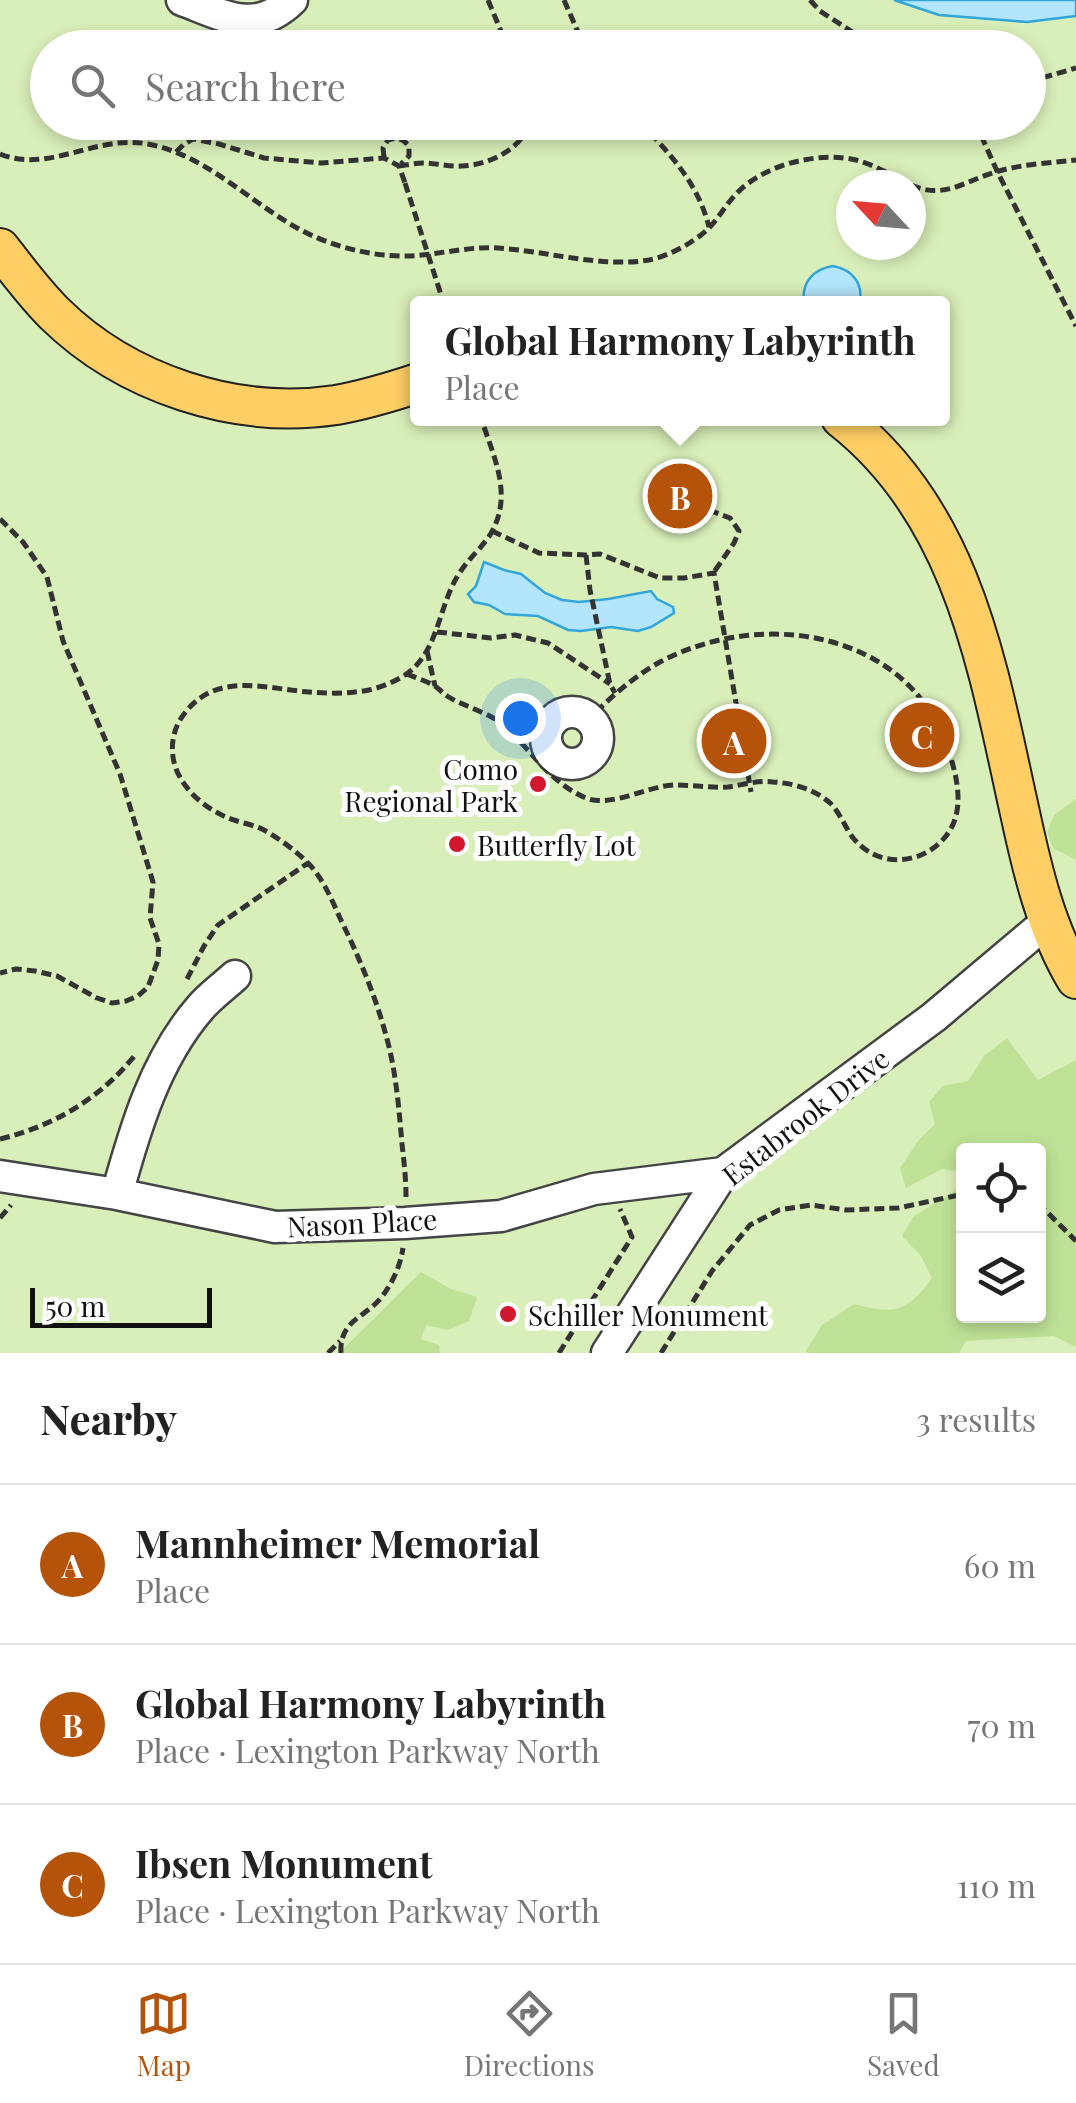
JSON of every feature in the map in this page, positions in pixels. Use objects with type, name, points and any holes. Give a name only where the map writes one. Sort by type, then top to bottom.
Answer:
[{"type":"main road","points":[[0,248],[54,313],[85,340],[125,365],[200,396],[246,405],[293,408],[334,405],[410,386]]},
{"type":"main road","points":[[849,426],[894,470],[926,514],[968,604],[982,646],[1028,848],[1058,949],[1076,978]]},
{"type":"street","points":[[182,0],[242,21],[264,19],[292,0]]},
{"type":"street","name":"Estabrook Drive","points":[[608,1353],[723,1173],[934,1016],[1049,920]]},
{"type":"street","points":[[117,1194],[141,1115],[177,1038],[201,1006],[235,976]]},
{"type":"street","name":"Nason Place","points":[[0,1176],[117,1194],[275,1227],[501,1216],[594,1189],[723,1173]]},
{"type":"path","points":[[488,0],[500,30]]},
{"type":"path","points":[[564,0],[577,30]]},
{"type":"path","points":[[810,0],[851,30]]},
{"type":"path","points":[[1046,77],[1076,68]]},
{"type":"path","points":[[176,152],[191,140]]},
{"type":"path","points":[[197,140],[290,162],[384,158],[399,166],[465,166],[502,154],[522,140]]},
{"type":"path","points":[[384,158],[383,148],[388,140]]},
{"type":"path","points":[[399,166],[408,156],[409,146],[404,140]]},
{"type":"path","points":[[657,140],[693,184],[709,228]]},
{"type":"path","points":[[983,140],[1076,326]]},
{"type":"path","points":[[0,154],[12,159],[47,159],[120,141],[150,144],[176,152],[224,178],[300,230],[364,252],[406,256],[492,248],[629,262],[670,254],[709,228],[740,190],[784,163],[852,159],[879,170]]},
{"type":"path","points":[[926,192],[959,186],[997,171],[1076,160]]},
{"type":"path","points":[[399,166],[441,296]]},
{"type":"path","points":[[328,1353],[354,1319],[379,1301],[400,1268],[406,1190],[399,1110],[387,1040],[358,956],[324,884],[308,863],[283,842],[204,805],[185,786],[172,759],[174,735],[182,716],[198,698],[221,687],[247,684],[307,692],[360,692],[387,684],[422,660],[436,632],[447,594],[464,565],[492,531],[500,510],[503,491],[484,426]]},
{"type":"path","points":[[709,510],[730,518],[739,531],[714,573],[751,792]]},
{"type":"path","points":[[0,520],[47,577],[63,641],[120,774],[153,882],[150,918],[160,944],[148,987],[126,1002],[97,998],[57,976],[16,969],[0,973]]},
{"type":"path","points":[[492,531],[539,552],[600,554],[660,578],[714,573]]},
{"type":"path","points":[[586,555],[614,694]]},
{"type":"path","points":[[436,632],[490,638],[515,635],[548,643],[610,684]]},
{"type":"path","points":[[406,674],[436,686],[446,696],[504,725],[557,781],[596,801],[673,785],[716,787],[768,781],[796,785],[833,805],[851,836],[864,849],[899,861],[915,859],[936,847],[950,832],[956,816],[956,772],[942,733],[923,700],[885,666],[854,648],[826,640],[789,634],[760,635],[724,640],[678,654],[614,694],[590,719]]},
{"type":"path","points":[[426,652],[436,686]]},
{"type":"path","points":[[183,987],[218,924],[308,863]]},
{"type":"path","points":[[0,1140],[58,1120],[87,1102],[121,1074],[144,1044]]},
{"type":"path","points":[[559,1353],[632,1237],[612,1187]]},
{"type":"path","points":[[661,1353],[730,1246],[764,1217],[779,1210],[811,1205],[846,1210],[885,1209],[956,1196]]},
{"type":"path","points":[[1046,1211],[1076,1241]]},
{"type":"path","points":[[340,1341],[341,1353]]},
{"type":"green space","name":"Como Regional Park","points":[[0,0],[1076,0],[1076,1353],[0,1353]]},
{"type":"green space","points":[[1076,799],[1076,860],[1053,848],[1047,832],[1054,815]]},
{"type":"green space","points":[[1007,1038],[1038,1080],[1076,1060],[1076,1347],[1054,1336],[966,1341],[959,1353],[807,1353],[822,1325],[854,1304],[890,1310],[915,1298],[932,1278],[921,1256],[902,1236],[913,1217],[956,1188],[956,1323],[1046,1323],[1046,1143],[956,1143],[956,1171],[942,1169],[906,1188],[900,1168],[935,1124],[929,1102],[943,1086],[968,1081],[984,1056]]},
{"type":"green space","points":[[421,1272],[451,1289],[477,1297],[469,1321],[448,1330],[426,1325],[421,1339],[439,1345],[440,1353],[339,1353]]},
{"type":"water","points":[[894,0],[1076,0],[1076,16],[1027,22],[939,15]]},
{"type":"water","points":[[833,266],[846,271],[855,278],[860,296],[804,296],[810,278]]},
{"type":"water","points":[[484,562],[521,574],[545,593],[562,600],[579,602],[651,591],[673,607],[674,613],[638,631],[611,627],[568,630],[538,616],[505,614],[474,602],[468,594],[476,586]]},
{"type":"place","name":"Global Harmony Labyrinth","points":[[680,496]]},
{"type":"place","name":"Ibsen Monument","points":[[922,735]]},
{"type":"place","name":"Mannheimer Memorial","points":[[734,741]]},
{"type":"place","name":"Como Regional Park","points":[[538,784]]},
{"type":"place","name":"Butterfly Lot","points":[[457,844]]},
{"type":"place","name":"Schiller Monument","points":[[508,1314]]}]
